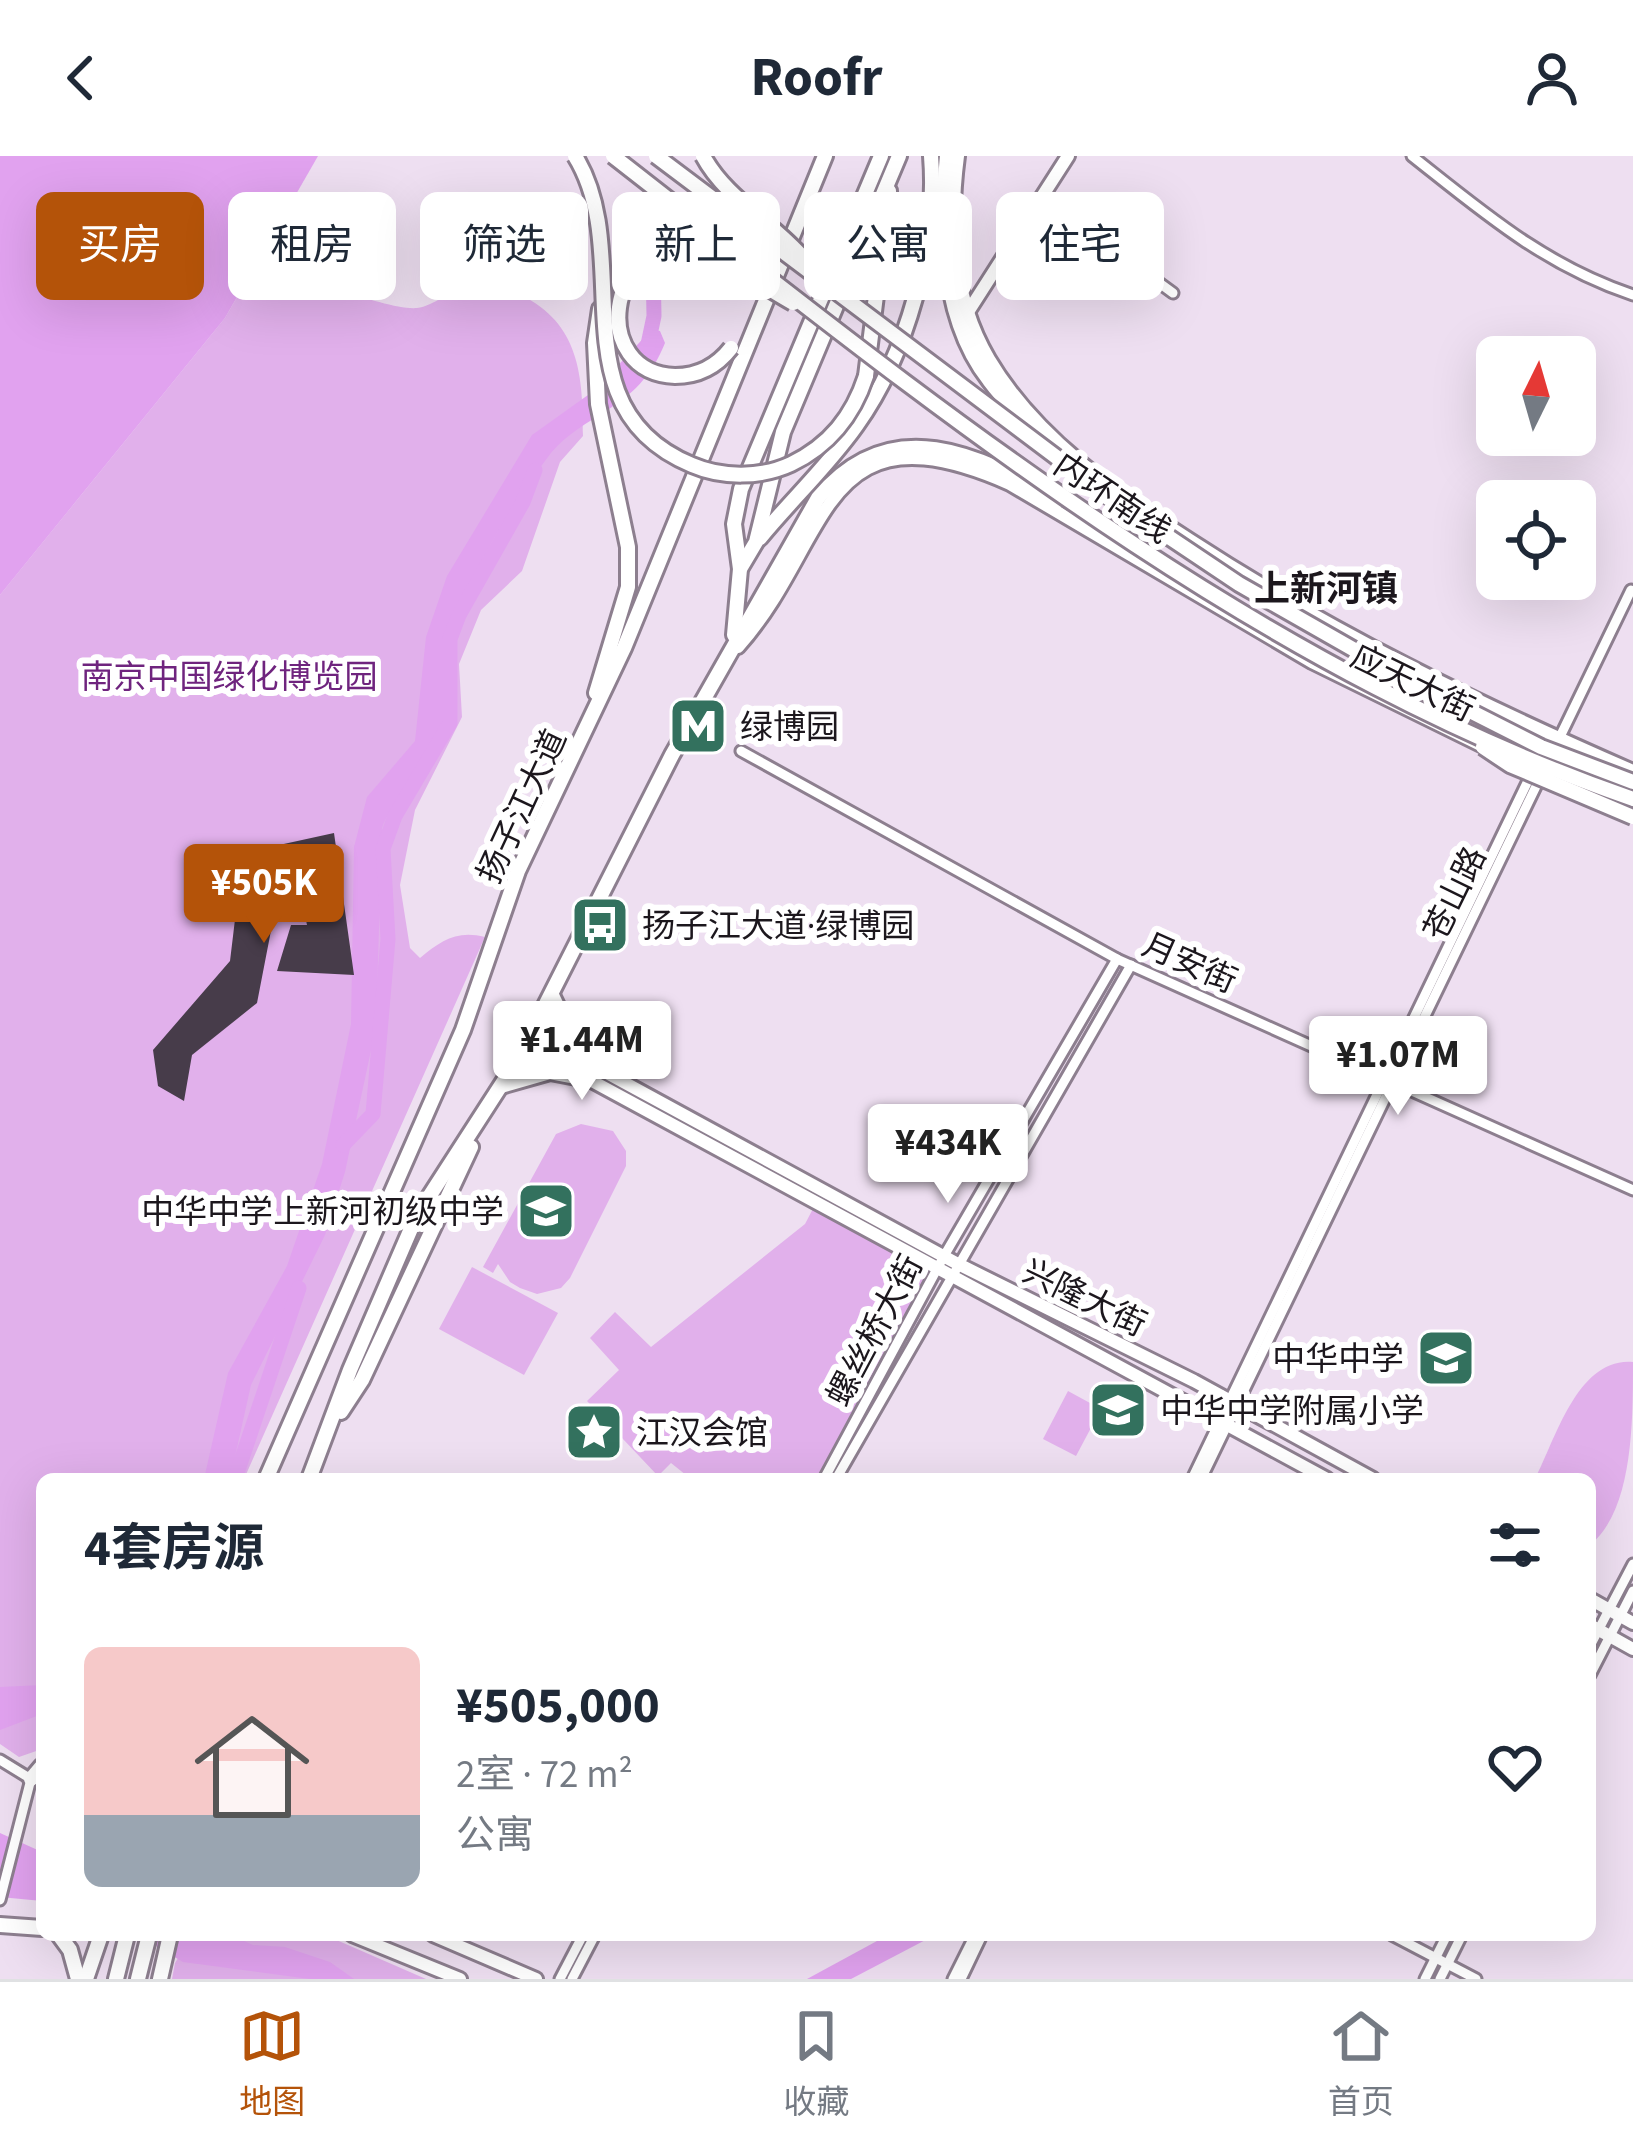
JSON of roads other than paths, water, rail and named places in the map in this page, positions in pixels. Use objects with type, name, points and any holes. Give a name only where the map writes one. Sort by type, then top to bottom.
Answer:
[{"type":"highway","points":[[575,156],[598,224],[608,361],[628,412],[658,448],[703,470],[742,474],[797,461],[832,437],[858,400],[866,376],[877,263],[897,162]]},
{"type":"highway","name":"内环南线","points":[[613,156],[1070,505],[1288,640],[1448,725],[1633,803]]},
{"type":"highway","name":"内环南线","points":[[656,156],[804,265]]},
{"type":"highway","points":[[703,156],[724,186],[786,237],[804,259]]},
{"type":"highway","points":[[811,186],[816,156]]},
{"type":"highway","name":"扬子江大道","points":[[269,1473],[463,1030],[518,871],[624,649],[825,156]]},
{"type":"highway","points":[[733,652],[740,569],[734,524],[741,488],[881,156]]},
{"type":"highway","points":[[740,569],[756,542],[860,422],[906,325],[929,237],[931,156]]},
{"type":"highway","points":[[947,156],[943,220],[947,270],[988,380],[1112,500]]},
{"type":"highway","points":[[756,542],[783,432],[897,162]]},
{"type":"highway","points":[[753,326],[714,365],[692,374],[651,371],[631,354],[619,332],[616,309],[623,284],[642,263],[662,255],[689,253],[741,273],[841,331]]},
{"type":"highway","points":[[588,725],[628,586],[628,547],[598,404],[596,343],[601,298]]},
{"type":"highway","name":"内环南线","points":[[850,300],[1112,500],[1239,584],[1395,673],[1541,747],[1633,782]]},
{"type":"highway","points":[[311,1473],[331,1426],[362,1380],[490,1106],[553,995],[680,740],[818,498],[862,460],[908,446],[933,447],[1006,470],[1070,505]]},
{"type":"highway","points":[[1459,702],[1633,771]]},
{"type":"highway","points":[[1448,725],[1510,764],[1633,817]]},
{"type":"highway","points":[[31,1779],[36,1773]]},
{"type":"highway","points":[[0,1925],[36,1928]]},
{"type":"highway","points":[[63,1941],[82,1979]]},
{"type":"highway","points":[[82,1979],[98,1941]]},
{"type":"highway","points":[[116,1979],[125,1941]]},
{"type":"highway","points":[[160,1979],[168,1941]]},
{"type":"highway","points":[[138,1979],[147,1942]]},
{"type":"main road","name":"应天大街","points":[[958,156],[953,233],[963,312],[1010,391],[1050,434],[1120,494],[1227,565],[1388,658],[1633,771]]},
{"type":"main road","points":[[1045,192],[1068,156]]},
{"type":"main road","points":[[963,312],[996,264]]},
{"type":"main road","name":"应天大街","points":[[733,652],[758,625],[808,531],[839,489],[890,461],[936,458],[965,464],[1010,484],[1312,662],[1539,772],[1633,803]]},
{"type":"main road","points":[[553,995],[583,1058]]},
{"type":"main road","points":[[562,1074],[549,1064],[551,1047],[566,1044],[583,1058]]},
{"type":"main road","name":"兴隆大街","points":[[583,1058],[950,1260],[1234,1402],[1362,1473]]},
{"type":"main road","points":[[501,1087],[562,1074]]},
{"type":"main road","name":"兴隆大街","points":[[562,1074],[592,1081],[1316,1473]]},
{"type":"main road","points":[[1599,1630],[1633,1649]]},
{"type":"main road","points":[[367,1941],[460,1979]]},
{"type":"main road","points":[[447,1941],[536,1979]]},
{"type":"street","points":[[1412,156],[1512,235],[1574,272],[1633,295]]},
{"type":"street","points":[[1164,286],[1173,293]]},
{"type":"street","name":"苍山路","points":[[1200,1473],[1554,737],[1631,590]]},
{"type":"street","name":"月安街","points":[[741,751],[1131,965],[1633,1190]]},
{"type":"street","name":"螺丝桥大街","points":[[827,1473],[1118,958]]},
{"type":"street","name":"螺丝桥大街","points":[[950,1260],[1131,965]]},
{"type":"street","name":"螺丝桥大街","points":[[839,1473],[942,1274]]},
{"type":"street","points":[[1621,1616],[1633,1564]]},
{"type":"street","points":[[1599,1630],[1621,1616],[1633,1591]]},
{"type":"street","points":[[0,1760],[31,1779],[0,1900]]},
{"type":"street","points":[[560,1979],[580,1941]]},
{"type":"street","points":[[572,1979],[592,1941]]},
{"type":"street","points":[[957,1979],[976,1941]]},
{"type":"street","points":[[1404,1941],[1476,1979]]},
{"type":"street","points":[[1439,1979],[1447,1941]]},
{"type":"street","points":[[1425,1979],[1457,1941]]},
{"type":"waterway","points":[[647,349],[654,300]]},
{"type":"waterway","points":[[343,1145],[373,1114],[388,939],[383,849],[395,816],[450,723],[450,639],[459,615],[523,502],[535,470]]},
{"type":"waterway","points":[[237,1473],[299,1288]]},
{"type":"place","name":"绿博园","points":[[698,726]]},
{"type":"place","name":"扬子江大道·绿博园","points":[[600,925]]},
{"type":"place","name":"中华中学上新河初级中学","points":[[546,1211]]},
{"type":"place","name":"中华中学","points":[[1446,1358]]},
{"type":"place","name":"中华中学附属小学","points":[[1118,1410]]},
{"type":"place","name":"江汉会馆","points":[[594,1432]]},
{"type":"district","name":"上新河镇","points":[[1326,588]]},
{"type":"park label","name":"南京中国绿化博览园","points":[[229,676]]}]
